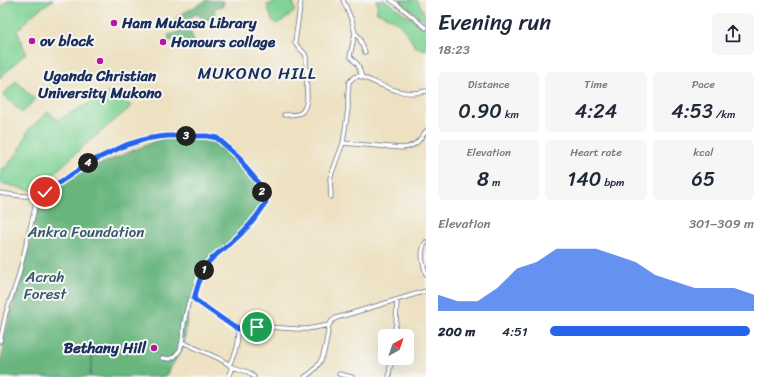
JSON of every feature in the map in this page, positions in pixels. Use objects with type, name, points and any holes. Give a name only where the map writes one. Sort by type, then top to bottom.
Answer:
[{"type":"street","points":[[284,115],[300,114],[304,108],[307,98],[306,56],[304,52],[296,46],[295,42],[301,0]]},
{"type":"street","points":[[343,0],[352,21],[355,33],[350,56],[358,65],[362,77]]},
{"type":"street","points":[[391,0],[426,28]]},
{"type":"street","points":[[355,33],[359,37],[365,52]]},
{"type":"street","points":[[331,197],[330,178],[343,143],[348,109],[349,82],[354,77],[358,76],[401,92],[418,93],[426,91]]},
{"type":"street","points":[[343,143],[402,148],[411,147],[416,144],[426,131]]},
{"type":"street","points":[[0,193],[19,196],[37,196],[92,161],[126,145],[146,139],[168,136],[207,136],[217,138],[239,157],[257,181],[266,202],[250,225],[206,265],[194,299],[190,300],[188,304],[180,350],[170,359],[162,358]]},
{"type":"street","points":[[0,341],[6,313],[18,278],[37,196]]},
{"type":"street","points":[[426,242],[422,251],[423,264],[426,274]]},
{"type":"street","points":[[306,377],[313,372],[322,360],[329,325],[336,318],[426,291]]},
{"type":"street","points":[[194,299],[238,329],[268,327],[307,329],[329,325]]},
{"type":"street","points":[[395,329],[397,300]]},
{"type":"street","points":[[229,377],[238,343],[238,329]]},
{"type":"street","points":[[182,342],[220,359],[231,366],[248,372],[254,377]]},
{"type":"street","points":[[389,377],[390,365]]},
{"type":"street","points":[[339,374],[352,377]]},
{"type":"green space","points":[[8,0],[53,0],[38,10],[17,31],[26,53],[0,78],[0,9]]},
{"type":"green space","points":[[207,0],[224,1],[223,6],[214,8],[216,18],[203,20],[196,14],[185,21],[194,41],[184,44],[175,40],[169,41],[168,35],[180,31],[174,20],[178,16]]},
{"type":"green space","points":[[281,0],[293,0],[295,11],[276,24],[272,20],[267,5]]},
{"type":"green space","points":[[376,0],[385,0],[426,29],[426,50],[414,46],[399,24],[389,17],[376,12],[378,5]]},
{"type":"green space","points":[[398,0],[417,0],[426,16],[426,21]]},
{"type":"green space","points":[[16,81],[35,99],[22,113],[3,95]]},
{"type":"green space","points":[[108,93],[132,106],[85,145],[35,191],[0,184],[0,170],[6,167],[19,151],[29,129],[48,112],[58,120]]},
{"type":"green space","points":[[170,135],[217,138],[239,157],[257,181],[266,202],[201,277],[189,303],[184,346],[165,377],[90,377],[93,354],[89,377],[0,377],[0,363],[4,348],[2,346],[40,202],[77,174]]},
{"type":"place","name":"Ham Mukasa Library","points":[[114,23]]},
{"type":"place","name":"ov block","points":[[32,41]]},
{"type":"place","name":"Honours collage","points":[[163,42]]},
{"type":"place","name":"Uganda Christian University Mukono","points":[[100,61]]},
{"type":"place","name":"Bethany Hill","points":[[154,348]]},
{"type":"district","name":"MUKONO HILL","points":[[257,73]]},
{"type":"route","points":[[45,192],[92,161],[138,141],[168,136],[207,136],[217,138],[239,157],[257,181],[266,202],[250,225],[206,265],[194,299],[238,329],[257,327]]},
{"type":"park label","name":"Ankra Foundation","points":[[86,232]]},
{"type":"park label","name":"Acrah Forest","points":[[45,286]]}]
